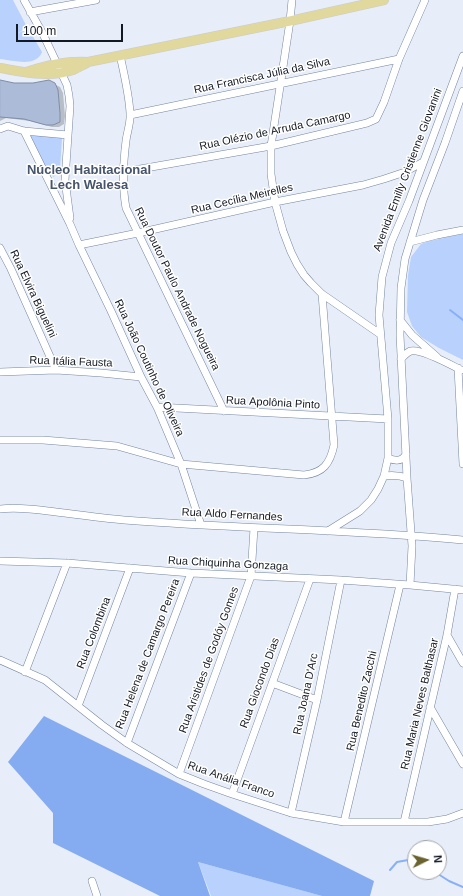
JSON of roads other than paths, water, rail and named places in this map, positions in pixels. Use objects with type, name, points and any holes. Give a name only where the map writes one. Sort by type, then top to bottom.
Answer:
[{"type":"main road","points":[[26,72],[57,64],[88,62],[290,21],[384,0]]},
{"type":"main road","points":[[0,68],[44,74],[62,73],[74,70],[88,62]]},
{"type":"street","points":[[24,0],[62,73],[70,96],[65,180],[70,224]]},
{"type":"street","points":[[30,12],[91,0]]},
{"type":"street","points":[[292,0],[271,146],[271,174],[275,202],[282,231],[291,252],[304,275],[322,294],[380,334]]},
{"type":"street","name":"Rua Olézio de Arruda Camargo","points":[[123,172],[271,146],[376,119],[384,102],[399,59],[425,0]]},
{"type":"street","name":"Rua Doutor Paulo Andrade Nogueira","points":[[120,55],[130,115],[123,172],[126,208],[224,411]]},
{"type":"street","name":"Avenida Emilly Cristienne Giovanini","points":[[328,531],[360,510],[371,500],[384,476],[388,458],[388,419],[379,315],[382,277],[391,243],[409,201],[422,162],[463,56]]},
{"type":"street","name":"Rua Francisca Júlia da Silva","points":[[130,115],[399,59]]},
{"type":"street","points":[[410,585],[412,552],[401,359],[400,294],[410,242],[423,200],[463,91]]},
{"type":"street","points":[[0,129],[8,126],[24,131],[68,136]]},
{"type":"street","points":[[24,131],[70,224]]},
{"type":"street","points":[[432,137],[442,144],[445,143]]},
{"type":"street","points":[[426,153],[436,153],[439,155],[439,158]]},
{"type":"street","name":"Rua Cecília Meirelles","points":[[79,245],[275,202],[384,180],[409,170],[422,162]]},
{"type":"street","points":[[409,170],[418,174]]},
{"type":"street","points":[[49,181],[57,182],[65,180]]},
{"type":"street","name":"Rua João Coutinho de Oliveira","points":[[70,224],[156,407],[181,464],[201,524]]},
{"type":"street","points":[[410,242],[463,230]]},
{"type":"street","name":"Rua Elvira Biguelini","points":[[0,248],[11,269],[56,370]]},
{"type":"street","points":[[0,440],[43,440],[117,446],[181,464],[304,475],[313,474],[325,466],[329,461],[334,445],[322,294]]},
{"type":"street","points":[[400,320],[412,336],[439,358]]},
{"type":"street","points":[[401,359],[411,351],[439,358],[461,369],[463,464]]},
{"type":"street","name":"Rua Itália Fausta","points":[[0,372],[56,370],[141,377]]},
{"type":"street","name":"Rua Apolônia Pinto","points":[[156,407],[388,419]]},
{"type":"street","points":[[388,458],[392,460],[400,460],[404,458],[406,454]]},
{"type":"street","points":[[384,476],[395,475],[407,478]]},
{"type":"street","name":"Rua Aldo Fernandes","points":[[0,509],[34,509],[122,520],[411,535],[463,540]]},
{"type":"street","name":"Rua Aristides de Godóy Gomes","points":[[179,774],[251,576],[254,528]]},
{"type":"street","name":"Rua Chiquinha Gonzaga","points":[[0,561],[67,563],[191,573],[341,580],[459,590]]},
{"type":"street","points":[[25,672],[67,563]]},
{"type":"street","name":"Rua Colombina","points":[[78,706],[130,568]]},
{"type":"street","name":"Rua Helena de Camargo Pereira","points":[[127,742],[191,573]]},
{"type":"street","name":"Rua Giocondo Dias","points":[[232,794],[310,579]]},
{"type":"street","name":"Rua Joana D'Arc","points":[[292,813],[341,580]]},
{"type":"street","name":"Rua Benedito Zacchi","points":[[344,822],[400,584]]},
{"type":"street","name":"Rua Maria Neves Balthasar","points":[[404,822],[447,635],[459,590]]},
{"type":"street","points":[[447,635],[463,663]]},
{"type":"street","name":"Rua Anália Franco","points":[[0,660],[45,680],[102,725],[179,774],[232,794],[292,813],[344,822],[428,822],[447,819],[463,813]]},
{"type":"street","points":[[272,683],[316,700]]},
{"type":"street","points":[[430,707],[463,764]]},
{"type":"street","points":[[92,881],[97,896]]},
{"type":"waterway","points":[[450,310],[463,320]]},
{"type":"waterway","points":[[390,870],[397,862],[407,860]]},
{"type":"waterway","points":[[447,880],[463,887]]},
{"type":"district","name":"Núcleo Habitacional Lech Walesa","points":[[89,178]]}]
